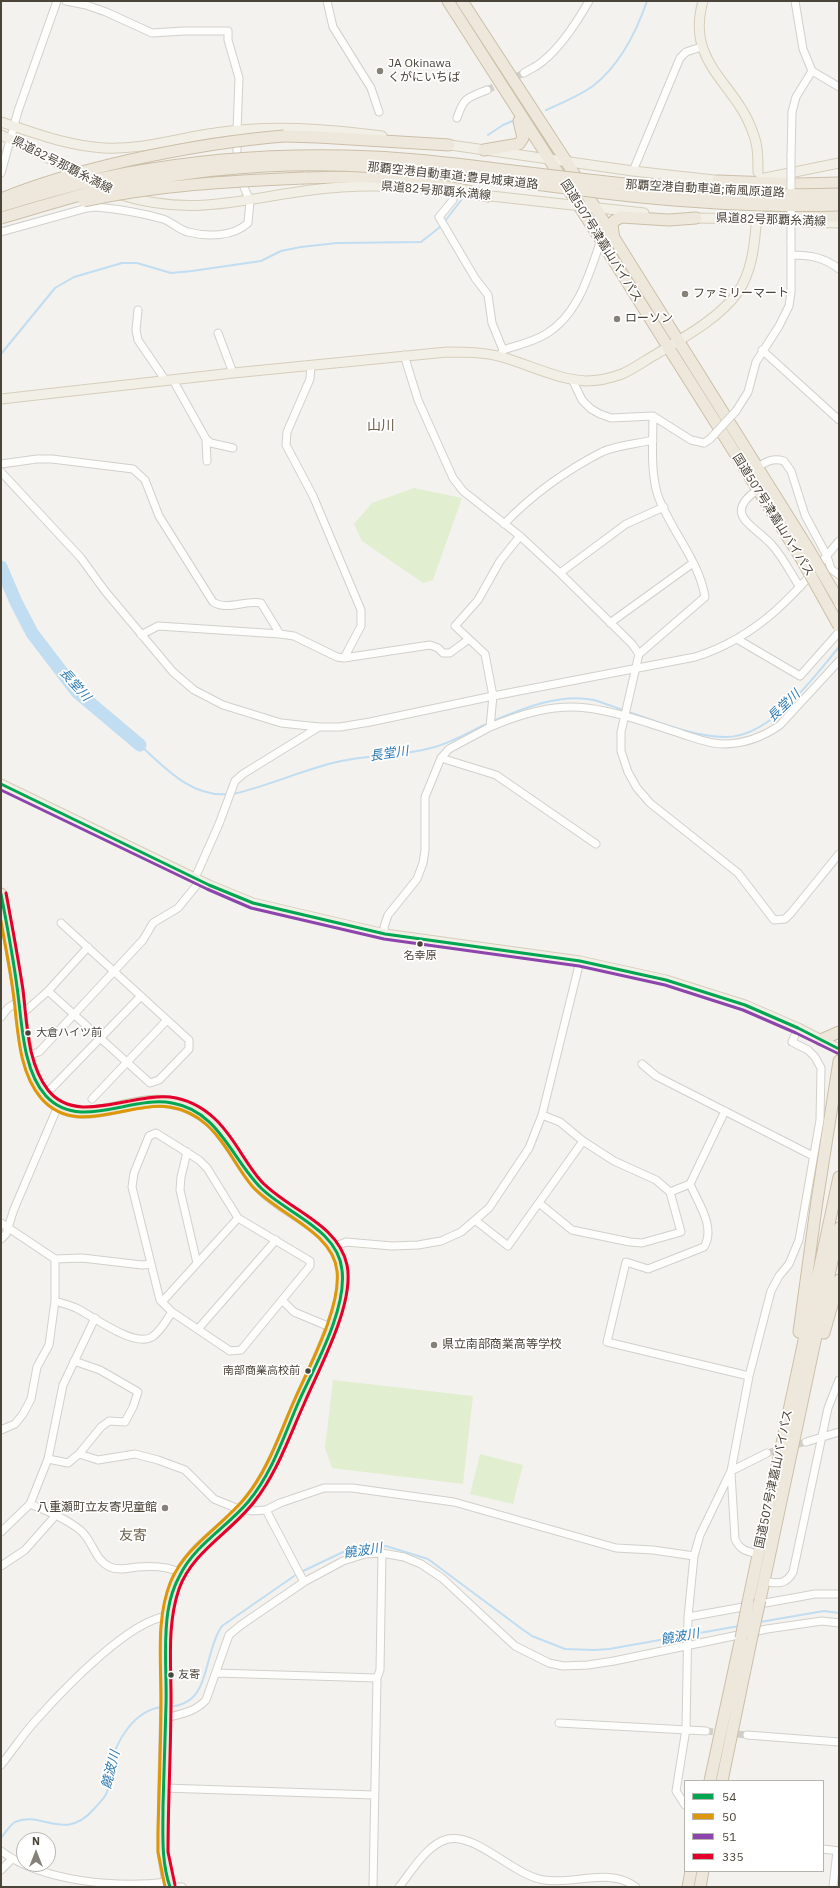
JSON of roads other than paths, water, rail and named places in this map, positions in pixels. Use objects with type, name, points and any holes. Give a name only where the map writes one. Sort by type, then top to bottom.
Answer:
[{"type":"highway","name":"国道507号津嘉山バイパス","points":[[448,1],[601,240],[801,558],[839,626]]},
{"type":"highway","name":"国道507号津嘉山バイパス","points":[[462,1],[566,162],[758,467],[839,601]]},
{"type":"highway","points":[[484,150],[512,146],[522,141],[523,132],[514,105]]},
{"type":"highway","points":[[1,199],[59,178],[134,159],[227,141],[284,136],[449,145]]},
{"type":"highway","name":"那覇空港自動車道;豊見城東道路","points":[[1,206],[63,188],[127,173],[191,163],[252,157],[316,155],[376,157],[573,184]]},
{"type":"highway","name":"那覇空港自動車道;豊見城東道路","points":[[1,218],[64,199],[117,186],[201,172],[254,167],[318,165],[376,166],[573,184]]},
{"type":"highway","points":[[1,222],[86,201],[163,187],[227,181],[371,177],[409,180],[448,186],[488,196]]},
{"type":"highway","points":[[718,181],[820,184],[839,183]]},
{"type":"highway","name":"那覇空港自動車道;南風原道路","points":[[573,184],[631,186],[750,194],[839,194]]},
{"type":"highway","name":"那覇空港自動車道;南風原道路","points":[[573,184],[705,202],[839,205]]},
{"type":"highway","points":[[765,218],[839,216]]},
{"type":"highway","points":[[614,240],[612,225],[614,221],[621,217],[669,220],[696,218]]},
{"type":"highway","points":[[1,894],[28,1055],[37,1083],[45,1095],[58,1106],[76,1112],[93,1113],[141,1102],[152,1101],[173,1103],[191,1109],[206,1118],[220,1131],[245,1168],[263,1190],[315,1227],[334,1247],[342,1264],[343,1277],[339,1299],[330,1327],[271,1466],[262,1483],[242,1509],[196,1552],[180,1573],[172,1594],[168,1616],[163,1852],[169,1885]]},
{"type":"highway","points":[[820,1040],[839,1032]]},
{"type":"highway","points":[[789,1433],[816,1201],[839,1061]]},
{"type":"highway","name":"国道507号津嘉山バイパス","points":[[722,1780],[764,1581],[789,1433],[839,1178]]},
{"type":"highway","name":"国道507号津嘉山バイパス","points":[[710,1780],[757,1554],[789,1433],[839,1228]]},
{"type":"highway","points":[[789,1433],[839,1280]]},
{"type":"highway","points":[[688,1887],[691,1872]]},
{"type":"highway","points":[[700,1887],[703,1872]]},
{"type":"main road","points":[[703,1],[700,17],[701,46],[717,77],[750,124],[757,148],[758,172]]},
{"type":"main road","name":"県道82号那覇糸満線","points":[[1,122],[58,141],[104,148],[140,146],[215,133],[237,131],[290,128],[318,129],[718,181],[777,177],[839,163]]},
{"type":"main road","name":"県道82号那覇糸満線","points":[[1,135],[94,184],[141,201],[184,206],[250,201],[310,190],[344,186],[397,186],[696,218],[765,218],[839,223]]},
{"type":"main road","name":"県道82号那覇糸満線","points":[[1,399],[404,355],[467,352],[502,353],[556,376],[572,379],[596,380],[621,374],[668,348],[720,311],[737,293],[748,270],[756,226]]},
{"type":"main road","points":[[1,784],[198,880],[253,903],[385,934],[473,947],[580,960],[704,991],[744,1005],[798,1028],[839,1050]]},
{"type":"street","points":[[1,173],[18,111],[57,1]]},
{"type":"street","points":[[1,232],[87,208],[96,207],[164,220],[188,232],[213,235],[227,233],[243,228],[248,223],[250,201],[237,171],[239,78],[228,40],[228,31],[152,32],[106,12],[86,5],[66,1]]},
{"type":"street","points":[[327,1],[333,27],[371,88],[378,103],[379,112]]},
{"type":"street","points":[[524,73],[543,62],[554,51],[581,15],[589,1]]},
{"type":"street","points":[[795,1],[802,45],[812,71],[839,87]]},
{"type":"street","points":[[633,171],[680,58],[686,52],[701,46]]},
{"type":"street","points":[[572,379],[582,400],[591,409],[600,414],[611,418],[652,416],[691,440],[704,443],[736,412],[748,392],[753,370],[762,350],[779,326],[789,306],[791,292],[792,112],[796,97],[812,71]]},
{"type":"street","points":[[457,118],[463,102],[468,98],[487,90]]},
{"type":"street","points":[[453,191],[453,200],[439,217],[475,278],[488,295],[492,323],[502,353],[547,334],[565,318],[586,284],[601,240]]},
{"type":"street","points":[[791,255],[809,255],[825,260],[839,269]]},
{"type":"street","points":[[138,310],[136,330],[138,340],[169,381],[206,439],[211,443],[233,448]]},
{"type":"street","points":[[218,333],[233,373]]},
{"type":"street","points":[[762,350],[839,420]]},
{"type":"street","points":[[404,355],[418,400],[453,478],[463,492],[520,536],[632,644],[639,654]]},
{"type":"street","points":[[311,365],[310,378],[287,432],[286,445],[313,496],[361,610],[361,626],[344,658]]},
{"type":"street","points":[[652,416],[653,472],[658,496],[693,563],[703,587],[705,597],[639,654],[621,732],[621,751],[628,772],[637,788],[650,803],[738,873],[774,920],[785,919],[791,913],[839,854]]},
{"type":"street","points":[[206,439],[207,461]]},
{"type":"street","points":[[504,524],[522,506],[573,470],[604,452],[653,440]]},
{"type":"street","points":[[1,464],[37,459],[52,459],[133,470],[145,480],[159,516],[214,602],[220,606],[253,602],[261,603],[280,634]]},
{"type":"street","points":[[758,467],[767,461],[776,459],[784,461],[791,471],[805,515],[827,556],[831,568],[839,576]]},
{"type":"street","points":[[1,472],[81,558],[105,591],[173,672],[194,690],[223,705],[281,724],[340,727],[696,657],[714,651],[737,639],[767,619],[784,605],[839,541]]},
{"type":"street","points":[[757,490],[742,504],[741,512],[743,518],[772,546],[800,587]]},
{"type":"street","points":[[560,573],[626,524],[664,507]]},
{"type":"street","points":[[490,728],[493,696],[485,654],[455,626],[478,600],[500,561],[520,536]]},
{"type":"street","points":[[610,623],[693,563]]},
{"type":"street","points":[[141,635],[158,626],[280,634],[294,636],[337,657],[344,658],[430,645],[438,648],[443,653],[450,653],[469,639]]},
{"type":"street","points":[[737,639],[800,676],[839,632]]},
{"type":"street","points":[[385,934],[384,927],[388,915],[417,879],[423,863],[426,850],[425,797],[441,758],[449,748],[516,716],[549,708],[587,708],[625,716],[704,741],[722,744],[746,742],[770,732],[780,725],[839,661]]},
{"type":"street","points":[[28,1055],[39,1052],[143,940],[153,923],[178,908],[186,900],[198,880],[235,781],[243,774],[319,727]]},
{"type":"street","points":[[441,758],[496,775],[596,844]]},
{"type":"street","points":[[48,991],[126,1063],[150,1083],[159,1080],[189,1049],[189,1040],[61,923]]},
{"type":"street","points":[[21,1015],[26,1013],[48,991],[88,947]]},
{"type":"street","points":[[334,1247],[346,1242],[392,1246],[418,1245],[441,1241],[461,1232],[489,1208],[529,1148],[542,1114],[580,960]]},
{"type":"street","points":[[45,1095],[141,996]]},
{"type":"street","points":[[1,1017],[8,1008],[19,1001]]},
{"type":"street","points":[[92,1099],[168,1020]]},
{"type":"street","points":[[757,1554],[745,1551],[738,1547],[735,1539],[731,1471],[749,1376],[772,1291],[779,1276],[789,1264],[799,1240],[820,1120],[821,1068],[815,1057],[808,1050],[792,1042],[798,1028]]},
{"type":"street","points":[[642,1064],[656,1076],[813,1156]]},
{"type":"street","points":[[1,1239],[9,1228],[14,1210],[58,1106]]},
{"type":"street","points":[[670,1192],[690,1184],[725,1111]]},
{"type":"street","points":[[539,1203],[572,1230],[642,1243],[681,1232],[670,1192],[656,1180],[614,1161],[583,1141],[560,1122],[542,1114]]},
{"type":"street","points":[[156,1133],[199,1160],[207,1168],[238,1218],[310,1261],[310,1266],[283,1301],[241,1350],[230,1351],[172,1312],[162,1302],[132,1187],[134,1173],[149,1136],[156,1133]]},
{"type":"street","points":[[475,1220],[508,1246],[583,1141]]},
{"type":"street","points":[[187,1152],[180,1190],[197,1263]]},
{"type":"street","points":[[690,1184],[708,1226],[709,1239],[704,1246],[648,1269],[626,1262],[607,1342],[749,1376]]},
{"type":"street","points":[[162,1302],[238,1218]]},
{"type":"street","points":[[1,1223],[55,1259],[82,1258],[142,1265],[151,1264]]},
{"type":"street","points":[[198,1329],[276,1240]]},
{"type":"street","points":[[1,1430],[15,1424],[23,1414],[31,1398],[37,1367],[49,1345],[55,1301],[55,1259]]},
{"type":"street","points":[[55,1301],[75,1308],[122,1334],[137,1339],[151,1338],[160,1329],[172,1312]]},
{"type":"street","points":[[283,1301],[294,1312],[330,1327]]},
{"type":"street","points":[[1,1532],[30,1504],[48,1459],[63,1385],[95,1318]]},
{"type":"street","points":[[48,1459],[68,1462],[79,1454],[101,1427],[109,1422],[124,1422],[133,1407],[138,1392],[100,1370],[74,1362]]},
{"type":"street","points":[[764,1581],[778,1584],[785,1582],[793,1572],[828,1408],[839,1380]]},
{"type":"street","points":[[806,1442],[839,1432]]},
{"type":"street","points":[[684,1804],[676,1792],[686,1729],[688,1617],[694,1556],[700,1535],[731,1471],[767,1453]]},
{"type":"street","points":[[79,1454],[98,1460],[135,1454],[158,1460],[185,1470],[214,1499],[242,1509],[253,1511],[266,1510],[324,1488],[352,1488],[454,1502],[616,1548],[653,1550],[694,1556]]},
{"type":"street","points":[[30,1504],[56,1515],[80,1530],[89,1541],[99,1559],[112,1568],[159,1568],[175,1570],[180,1573]]},
{"type":"street","points":[[266,1510],[303,1580]]},
{"type":"street","points":[[1,1566],[25,1550],[56,1515]]},
{"type":"street","points":[[373,1887],[376,1678],[380,1670],[382,1553]]},
{"type":"street","points":[[166,1716],[192,1711],[200,1707],[206,1700],[229,1636],[241,1625],[303,1580],[343,1561],[365,1554],[382,1553],[404,1557],[421,1564],[442,1578],[515,1646],[549,1663],[563,1666],[588,1665],[767,1629],[822,1621],[839,1623]]},
{"type":"street","points":[[688,1617],[815,1594],[839,1594]]},
{"type":"street","points":[[1,1766],[36,1720],[111,1646],[158,1618],[168,1616]]},
{"type":"street","points":[[216,1673],[376,1678]]},
{"type":"street","points":[[558,1723],[706,1731]]},
{"type":"street","points":[[747,1735],[839,1742]]},
{"type":"street","points":[[164,1788],[374,1795]]},
{"type":"street","points":[[399,1887],[432,1846],[447,1839],[458,1838],[470,1842],[526,1874],[543,1880],[560,1881],[582,1878],[615,1877],[628,1881],[636,1887]]},
{"type":"street","points":[[824,1849],[838,1851],[833,1887]]},
{"type":"street","points":[[2,1851],[12,1859],[38,1871],[99,1883],[131,1887],[169,1885],[182,1887]]},
{"type":"street","points":[[1,1870],[12,1859]]},
{"type":"waterway","points":[[546,110],[588,90],[603,78],[626,48],[638,25],[647,1]]},
{"type":"waterway","points":[[488,135],[503,125],[515,120]]},
{"type":"waterway","points":[[445,221],[462,199]]},
{"type":"waterway","points":[[1,354],[55,288],[74,277],[122,263],[137,263],[171,273],[192,271],[261,261],[281,251],[301,247],[337,243],[421,242],[440,227]]},
{"type":"waterway","name":"長堂川","points":[[1,567],[16,602],[32,633],[77,692],[140,745]]},
{"type":"waterway","name":"長堂川","points":[[628,712],[676,728],[701,734],[725,737],[742,735],[758,728],[789,704],[817,674],[839,647]]},
{"type":"waterway","name":"長堂川","points":[[493,721],[542,703],[568,698],[594,700],[623,710]]},
{"type":"waterway","name":"長堂川","points":[[233,794],[260,787],[327,764],[408,753],[439,746],[489,723]]},
{"type":"waterway","name":"長堂川","points":[[140,745],[169,772],[180,780],[203,791],[216,794],[229,794]]},
{"type":"waterway","name":"饒波川","points":[[301,1572],[343,1552],[386,1546],[428,1559],[532,1636],[565,1649],[609,1649],[739,1626]]},
{"type":"waterway","name":"饒波川","points":[[169,1707],[187,1702],[197,1692],[205,1674],[217,1634],[222,1626],[297,1574]]},
{"type":"waterway","name":"饒波川","points":[[760,1622],[824,1611],[839,1613]]},
{"type":"waterway","name":"饒波川","points":[[1,1838],[13,1823],[25,1819],[63,1825],[73,1824],[83,1819],[94,1809],[106,1794],[109,1786],[110,1768],[122,1736],[135,1720],[143,1714],[152,1709],[162,1707]]},
{"type":"tunnel","points":[[487,90],[524,73]]},
{"type":"tunnel","points":[[767,1453],[806,1442]]},
{"type":"tunnel","points":[[706,1731],[747,1735]]},
{"type":"place","name":"JA Okinawa くがにいちば","points":[[380,71]]},
{"type":"place","name":"ファミリーマート","points":[[685,294]]},
{"type":"place","name":"ローソン","points":[[617,319]]},
{"type":"place","name":"名幸原","points":[[420,944]]},
{"type":"place","name":"大倉ハイツ前","points":[[28,1033]]},
{"type":"place","name":"県立南部商業高等学校","points":[[434,1345]]},
{"type":"place","name":"南部商業高校前","points":[[308,1371]]},
{"type":"place","name":"八重瀬町立友寄児童館","points":[[165,1508]]},
{"type":"place","name":"友寄","points":[[171,1675]]},
{"type":"district","name":"山川","points":[[381,426]]},
{"type":"district","name":"友寄","points":[[133,1536]]}]
